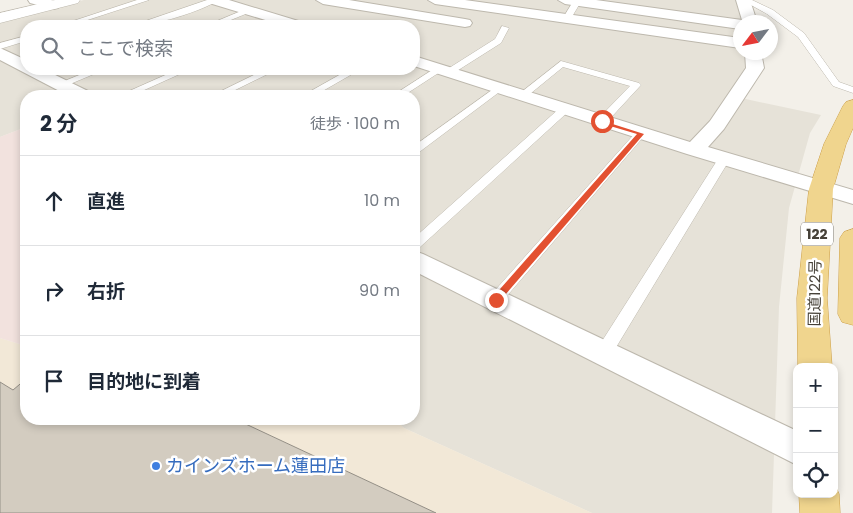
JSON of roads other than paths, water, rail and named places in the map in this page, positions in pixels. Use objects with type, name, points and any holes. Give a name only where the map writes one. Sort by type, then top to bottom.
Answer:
[{"type":"highway","name":"国道122号","points":[[815,363],[812,298],[822,189],[835,144],[853,106]]},
{"type":"highway","name":"122","points":[[853,238],[853,312]]},
{"type":"highway","points":[[820,498],[820,513]]},
{"type":"street","points":[[35,0],[53,5]]},
{"type":"street","points":[[0,18],[73,0]]},
{"type":"street","points":[[214,0],[276,20]]},
{"type":"street","points":[[323,0],[378,10],[505,28],[518,12]]},
{"type":"street","points":[[378,10],[391,0]]},
{"type":"street","points":[[435,0],[733,42]]},
{"type":"street","points":[[573,1],[733,23]]},
{"type":"street","points":[[728,6],[746,8]]},
{"type":"street","points":[[0,53],[20,63]]},
{"type":"street","points":[[694,150],[717,125],[755,68],[754,60]]},
{"type":"street","points":[[420,63],[641,134],[853,197]]},
{"type":"street","points":[[42,75],[70,90]]},
{"type":"street","points":[[420,263],[793,448]]},
{"type":"lane","points":[[81,20],[145,0]]},
{"type":"lane","points":[[156,20],[214,0]]},
{"type":"lane","points":[[567,18],[573,1]]},
{"type":"lane","points":[[746,8],[770,12],[801,35],[836,84],[853,90]]},
{"type":"lane","points":[[225,20],[249,11]]},
{"type":"lane","points":[[408,90],[498,41],[505,28]]},
{"type":"lane","points":[[0,46],[20,40]]},
{"type":"lane","points":[[522,96],[561,64],[636,85],[602,121]]},
{"type":"lane","points":[[60,85],[86,75]]},
{"type":"lane","points":[[137,90],[172,75]]},
{"type":"lane","points":[[229,90],[260,75]]},
{"type":"lane","points":[[318,90],[345,75]]},
{"type":"lane","points":[[420,147],[499,88]]},
{"type":"lane","points":[[420,239],[565,109]]},
{"type":"lane","points":[[496,300],[641,134]]},
{"type":"lane","points":[[603,354],[724,159]]},
{"type":"place","name":"カインズホーム蓮田店","points":[[156,466]]}]
